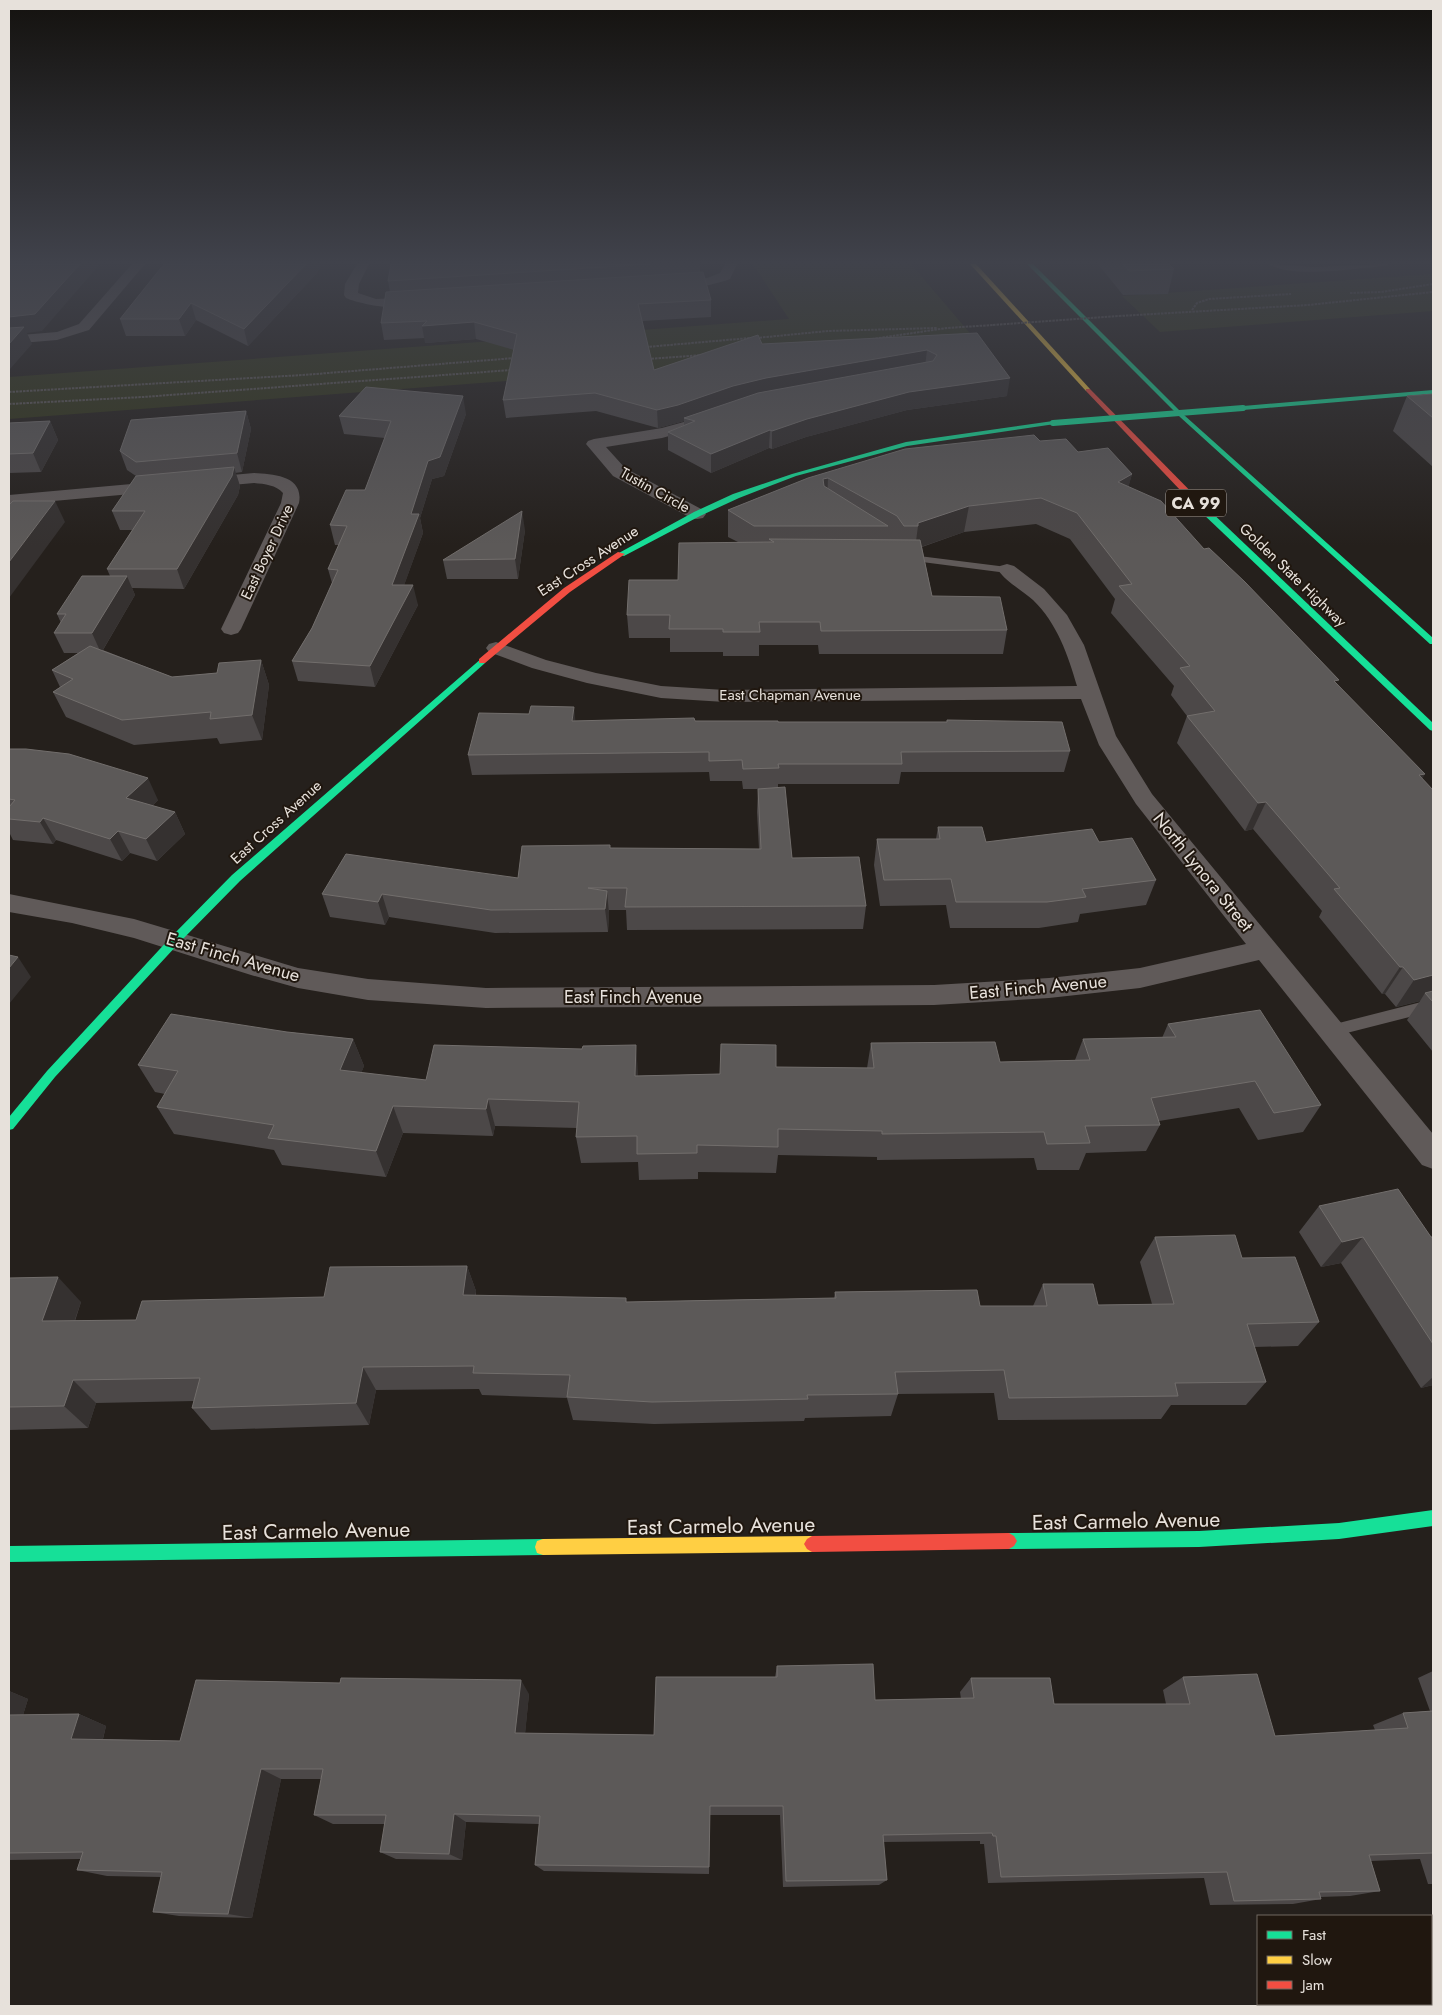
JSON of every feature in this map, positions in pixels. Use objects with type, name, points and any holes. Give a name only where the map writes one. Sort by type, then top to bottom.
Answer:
[{"type":"main road","name":"Golden State Highway","points":[[1057,358],[1186,493],[1433,728]]},
{"type":"main road","name":"CA 99","points":[[1122,358],[1182,416],[1433,642]]},
{"type":"main road","name":"East Cross Avenue","points":[[9,1125],[51,1074],[175,940],[236,878],[496,648],[567,590],[627,550],[736,496],[794,475],[889,448],[965,434],[1053,423],[1433,392]]},
{"type":"main road","name":"East Carmelo Avenue","points":[[9,1554],[1199,1539],[1339,1531],[1433,1518]]},
{"type":"street","name":"Tustin Circle","points":[[697,514],[619,472],[594,444],[648,437],[684,429],[716,416]]},
{"type":"street","name":"East Boyer Drive","points":[[9,500],[254,478],[277,480],[284,484],[290,488],[292,493],[290,503],[231,629]]},
{"type":"street","name":"North Lynora Street","points":[[1007,570],[1046,602],[1064,627],[1077,652],[1101,726],[1118,759],[1144,799],[1433,1156]]},
{"type":"street","name":"East Chapman Avenue","points":[[496,648],[540,664],[594,679],[661,692],[725,696],[1091,692]]},
{"type":"street","name":"East Finch Avenue","points":[[9,903],[85,916],[175,940],[231,960],[297,978],[412,995],[486,998],[934,995],[1039,989],[1140,978],[1265,950]]},
{"type":"lane","points":[[894,555],[1007,570]]},
{"type":"lane","points":[[1331,1031],[1433,1005]]},
{"type":"path","points":[[9,392],[302,375],[516,358]]},
{"type":"path","points":[[648,359],[659,358]]},
{"type":"path","points":[[9,404],[152,397],[512,370]]},
{"type":"green space","points":[[264,358],[809,358],[9,419],[9,377]]},
{"type":"building","points":[[512,358],[651,358],[654,370],[690,358],[881,358],[766,378],[733,386],[678,405],[657,410],[595,393],[503,400]]},
{"type":"building","points":[[935,358],[995,358],[1010,378],[909,392],[770,430],[711,454],[668,432],[695,421],[684,418],[758,393],[933,361]]},
{"type":"building","points":[[366,387],[463,396],[440,457],[428,461],[411,514],[419,514],[392,585],[413,585],[370,666],[292,661],[312,628],[338,570],[328,569],[347,526],[330,525],[346,490],[365,490],[391,421],[339,416]]},
{"type":"building","points":[[1433,394],[1433,418],[1407,396]]},
{"type":"building","points":[[246,411],[237,453],[136,462],[120,451],[131,420]]},
{"type":"building","points":[[50,421],[33,453],[9,454],[9,423]]},
{"type":"building","points":[[1034,435],[1040,441],[1066,439],[1078,452],[1108,448],[1132,474],[1118,482],[1161,501],[1204,549],[1209,548],[1245,582],[1339,680],[1334,681],[1425,774],[1419,775],[1433,790],[1433,975],[1414,980],[1403,967],[1400,967],[1334,889],[1340,888],[1266,802],[1258,803],[1187,716],[1215,711],[1180,668],[1190,666],[1119,586],[1132,584],[1077,513],[1041,498],[969,506],[918,523],[918,526],[904,526],[897,516],[828,478],[823,479],[824,486],[888,526],[754,526],[728,510],[808,478],[905,449]]},
{"type":"building","points":[[234,467],[232,476],[177,569],[107,569],[145,511],[112,511],[136,476]]},
{"type":"building","points":[[13,501],[55,501],[9,562],[9,505]]},
{"type":"building","points":[[522,511],[515,559],[443,560]]},
{"type":"building","points":[[769,539],[920,540],[932,596],[1000,597],[1007,630],[821,631],[820,622],[759,622],[760,632],[723,632],[723,629],[669,629],[670,615],[627,615],[629,580],[678,580],[679,543],[774,542]]},
{"type":"building","points":[[82,576],[127,576],[92,633],[54,633],[66,614],[57,614]]},
{"type":"building","points":[[90,646],[172,677],[217,673],[219,663],[261,660],[252,715],[210,719],[211,712],[122,720],[53,692],[73,679],[52,670]]},
{"type":"building","points":[[531,706],[574,707],[572,721],[694,718],[695,721],[778,722],[947,722],[947,720],[1062,722],[1070,751],[901,752],[902,764],[778,764],[779,768],[743,769],[742,760],[709,761],[709,752],[468,755],[479,713],[529,714]]},
{"type":"building","points":[[9,749],[69,754],[148,778],[126,798],[175,812],[146,839],[118,831],[110,839],[43,818],[40,822],[9,819],[9,807],[15,800],[9,799]]},
{"type":"building","points":[[785,787],[792,858],[859,857],[866,906],[625,907],[627,888],[588,888],[607,891],[605,909],[491,910],[382,894],[378,902],[322,894],[346,854],[518,878],[522,846],[610,845],[610,848],[761,849],[758,789]]},
{"type":"building","points":[[938,827],[982,827],[986,842],[1092,829],[1099,842],[1132,838],[1156,880],[1082,889],[1086,897],[1047,902],[956,902],[951,879],[884,880],[877,839],[940,839]]},
{"type":"building","points":[[9,955],[18,957],[9,968]]},
{"type":"building","points":[[1433,991],[1433,1002],[1425,993]]},
{"type":"building","points":[[1260,1010],[1321,1105],[1274,1113],[1255,1081],[1151,1098],[1160,1125],[1085,1126],[1090,1143],[1047,1144],[1044,1132],[882,1134],[882,1131],[778,1129],[778,1147],[697,1145],[697,1153],[637,1154],[637,1136],[576,1137],[579,1102],[488,1099],[486,1109],[393,1106],[376,1151],[268,1138],[274,1125],[157,1107],[178,1071],[138,1065],[171,1014],[287,1032],[353,1039],[340,1070],[426,1080],[434,1045],[582,1049],[583,1046],[636,1045],[635,1076],[720,1074],[721,1044],[776,1045],[776,1067],[874,1068],[871,1043],[995,1042],[1000,1062],[1090,1060],[1083,1039],[1176,1037],[1168,1024]]},
{"type":"building","points":[[1398,1189],[1431,1237],[1433,1237],[1433,1344],[1363,1237],[1342,1242],[1319,1206]]},
{"type":"building","points":[[1235,1235],[1242,1258],[1295,1257],[1319,1322],[1247,1324],[1266,1382],[1175,1383],[1178,1396],[1009,1398],[1004,1370],[895,1372],[898,1394],[807,1395],[808,1399],[652,1402],[567,1397],[570,1375],[473,1373],[474,1366],[363,1367],[356,1403],[192,1408],[200,1378],[73,1380],[64,1406],[9,1407],[9,1278],[58,1277],[42,1321],[136,1320],[142,1301],[324,1297],[330,1267],[467,1266],[463,1295],[626,1298],[626,1302],[836,1298],[835,1292],[977,1290],[980,1306],[1047,1306],[1043,1284],[1093,1284],[1098,1305],[1174,1304],[1155,1237]]},
{"type":"building","points":[[873,1664],[875,1700],[974,1698],[971,1678],[1050,1678],[1054,1704],[1190,1704],[1183,1677],[1257,1674],[1275,1736],[1408,1728],[1403,1713],[1433,1711],[1433,1853],[1369,1855],[1380,1891],[1319,1892],[1321,1899],[1234,1901],[1227,1872],[1001,1877],[996,1836],[993,1836],[992,1833],[883,1835],[887,1880],[786,1881],[783,1806],[710,1806],[709,1867],[535,1865],[540,1816],[454,1814],[449,1854],[380,1852],[386,1815],[314,1815],[323,1769],[261,1769],[228,1914],[153,1912],[162,1872],[77,1870],[83,1852],[9,1853],[9,1715],[79,1714],[71,1739],[180,1741],[196,1680],[340,1683],[341,1678],[521,1680],[515,1733],[654,1735],[656,1677],[777,1677],[777,1666]]},
{"type":"traffic: fast","points":[[1124,358],[1182,416],[1433,642]]},
{"type":"traffic: fast","points":[[1243,408],[1433,392]]},
{"type":"traffic: fast","points":[[1053,423],[1243,408]]},
{"type":"traffic: fast","points":[[621,554],[736,496],[794,475],[906,444],[1053,423]]},
{"type":"traffic: fast","points":[[1204,510],[1433,728]]},
{"type":"traffic: fast","points":[[9,1125],[51,1074],[175,940],[236,878],[482,661]]},
{"type":"traffic: fast","points":[[1009,1541],[1199,1539],[1339,1531],[1433,1518]]},
{"type":"traffic: fast","points":[[9,1554],[543,1547]]},
{"type":"traffic: slow","points":[[1059,358],[1088,390]]},
{"type":"traffic: slow","points":[[543,1547],[812,1544]]},
{"type":"traffic: jam","points":[[1088,390],[1204,510]]},
{"type":"traffic: jam","points":[[482,661],[567,590],[621,554]]},
{"type":"traffic: jam","points":[[812,1544],[1009,1541]]}]
